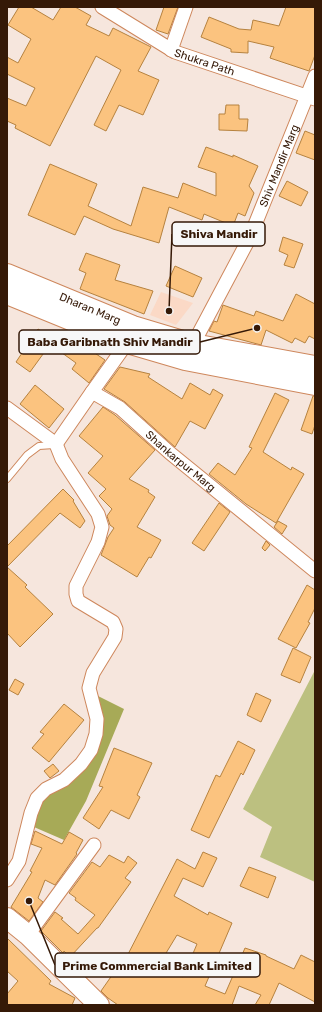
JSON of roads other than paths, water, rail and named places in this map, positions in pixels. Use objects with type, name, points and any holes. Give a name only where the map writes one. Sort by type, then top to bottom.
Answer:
[{"type":"main road","name":"Dharan Marg","points":[[7,274],[133,326],[189,352],[315,385]]},
{"type":"main road","name":"Dharan Marg","points":[[7,294],[127,343],[189,352],[315,366]]},
{"type":"main road","points":[[7,918],[28,935],[99,1005]]},
{"type":"street","name":"Shukra Path","points":[[102,7],[175,52],[311,98]]},
{"type":"street","points":[[171,50],[186,7]]},
{"type":"street","name":"Shiv Mandir Marg","points":[[189,352],[250,236],[311,98],[315,76]]},
{"type":"street","points":[[56,444],[127,343]]},
{"type":"street","name":"Shankarpur Marg","points":[[92,392],[120,408],[170,453],[315,571]]},
{"type":"street","points":[[7,408],[56,444],[62,460],[98,514],[102,527],[98,542],[76,586],[76,594],[78,601],[113,622],[116,629],[115,637],[94,673],[88,688],[97,719],[96,734],[91,750],[81,764],[64,780],[46,790],[37,798],[31,812],[19,861],[7,880]]},
{"type":"street","points":[[28,935],[94,844]]},
{"type":"lane","points":[[7,479],[27,455],[39,446],[56,444]]},
{"type":"place","name":"Shiva Mandir","points":[[169,311]]},
{"type":"place","name":"Baba Garibnath Shiv Mandir","points":[[257,328]]},
{"type":"place","name":"Prime Commercial Bank Limited","points":[[29,901]]}]
